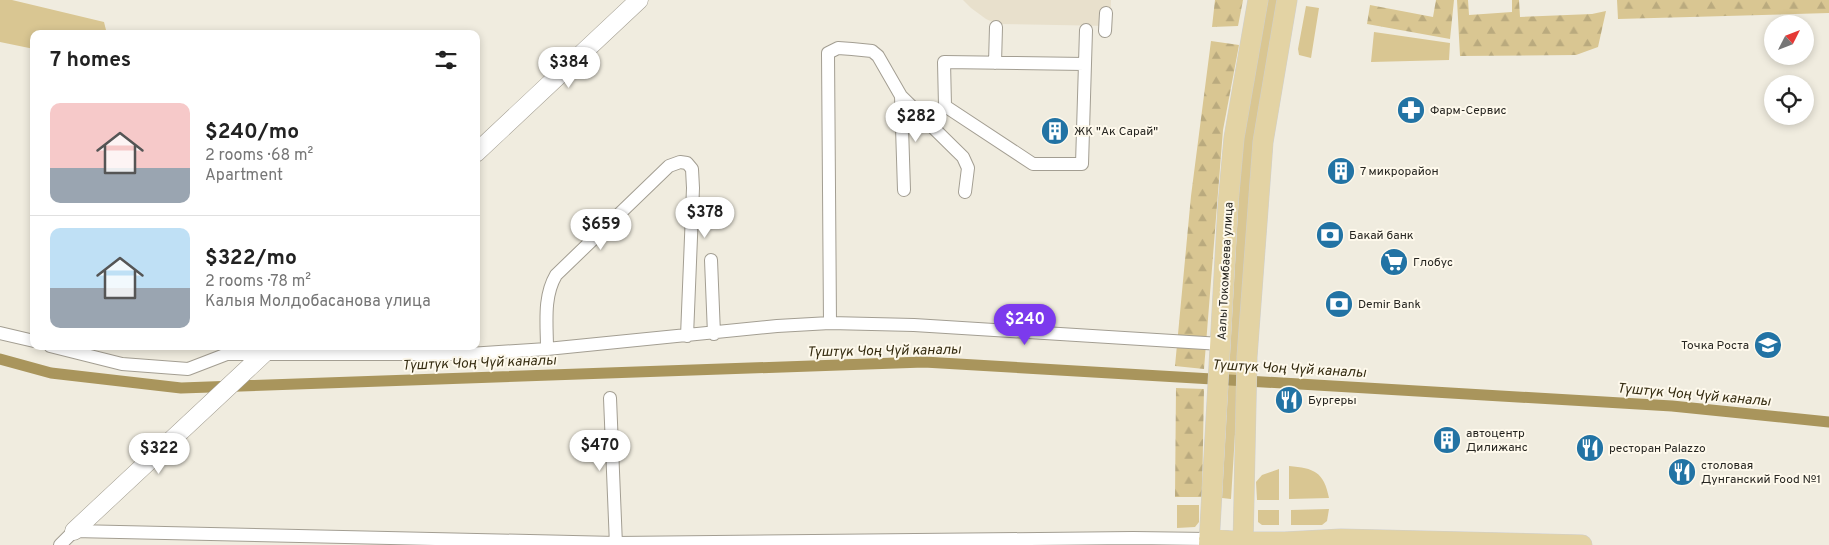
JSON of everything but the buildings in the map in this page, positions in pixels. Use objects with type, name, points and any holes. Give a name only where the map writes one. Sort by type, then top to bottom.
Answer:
[{"type":"main road","name":"Аалы Токомбаева улица","points":[[1209,542],[1228,204],[1234,138],[1258,0]]},
{"type":"main road","points":[[1243,543],[1247,357],[1263,142],[1287,0]]},
{"type":"main road","points":[[1209,542],[1243,543],[1341,539],[1582,545]]},
{"type":"street","points":[[480,150],[639,0]]},
{"type":"street","points":[[1105,31],[1106,13]]},
{"type":"street","points":[[995,63],[996,27]]},
{"type":"street","points":[[1085,64],[944,62],[945,106],[1033,164],[1082,164],[1085,64],[1086,30]]},
{"type":"street","points":[[830,323],[828,53],[838,48],[872,52],[878,56],[901,96],[963,157],[968,168],[966,192]]},
{"type":"street","points":[[901,96],[904,190]]},
{"type":"street","points":[[547,348],[547,302],[551,284],[556,275],[669,166],[680,162],[687,164],[692,170],[693,188],[687,336]]},
{"type":"street","points":[[711,260],[714,334]]},
{"type":"street","points":[[480,350],[547,348],[714,334],[777,326],[830,323],[924,326],[1221,350]]},
{"type":"street","points":[[0,333],[30,340]]},
{"type":"street","points":[[66,350],[122,364],[188,369],[227,354],[268,350],[466,350]]},
{"type":"street","points":[[67,540],[268,350]]},
{"type":"street","points":[[610,398],[616,544]]},
{"type":"street","points":[[67,540],[616,544],[1133,538],[1209,542]]},
{"type":"shaded area","points":[[963,0],[1111,0],[1110,26],[997,24],[986,19]]},
{"type":"green space","points":[[0,0],[12,0],[104,22],[106,30],[30,30],[30,48],[0,42]]},
{"type":"green space","points":[[1215,0],[1243,0],[1238,26],[1212,27]]},
{"type":"green space","points":[[1268,0],[1278,0],[1254,141],[1231,499],[1222,498],[1240,175],[1244,135]]},
{"type":"green space","points":[[1436,0],[1454,0],[1450,39],[1367,24],[1370,5],[1433,17]]},
{"type":"green space","points":[[1457,0],[1468,0],[1469,15],[1512,12],[1512,0],[1519,0],[1520,17],[1592,14],[1606,11],[1598,47],[1576,55],[1460,56]]},
{"type":"green space","points":[[1617,0],[1829,0],[1829,13],[1618,19]]},
{"type":"green space","points":[[1306,6],[1319,8],[1311,58],[1299,55],[1298,49]]},
{"type":"green space","points":[[1374,32],[1450,43],[1449,60],[1371,62]]},
{"type":"green space","points":[[1211,41],[1239,45],[1223,130],[1204,369],[1175,366],[1191,196]]},
{"type":"green space","points":[[1176,388],[1204,389],[1202,497],[1175,497]]},
{"type":"green space","points":[[1289,466],[1311,470],[1321,477],[1329,498],[1289,499]]},
{"type":"green space","points":[[1279,469],[1279,500],[1257,500],[1256,482],[1262,475]]},
{"type":"green space","points":[[1177,505],[1199,505],[1199,522],[1195,527],[1177,528]]},
{"type":"green space","points":[[1329,509],[1327,521],[1322,525],[1291,525],[1291,510]]},
{"type":"green space","points":[[1258,510],[1279,510],[1279,525],[1262,525],[1258,522]]},
{"type":"waterway","name":"Түштүк Чоң Чүй каналы","points":[[0,359],[51,373],[181,388],[924,362],[1672,406],[1829,422]]},
{"type":"place","name":"Фарм-Сервис","points":[[1411,110]]},
{"type":"place","name":"ЖК \"Ак Сарай\"","points":[[1055,131]]},
{"type":"place","name":"7 микрорайон","points":[[1341,171]]},
{"type":"place","name":"Бакай банк","points":[[1330,235]]},
{"type":"place","name":"Глобус","points":[[1394,262]]},
{"type":"place","name":"Demir Bank","points":[[1339,304]]},
{"type":"place","name":"Точка Роста","points":[[1768,345]]},
{"type":"place","name":"Бургеры","points":[[1289,400]]},
{"type":"place","name":"автоцентр Дилижанс","points":[[1447,440]]},
{"type":"place","name":"ресторан Palazzo","points":[[1590,448]]},
{"type":"place","name":"столовая Дунганский Food №1","points":[[1682,472]]}]
